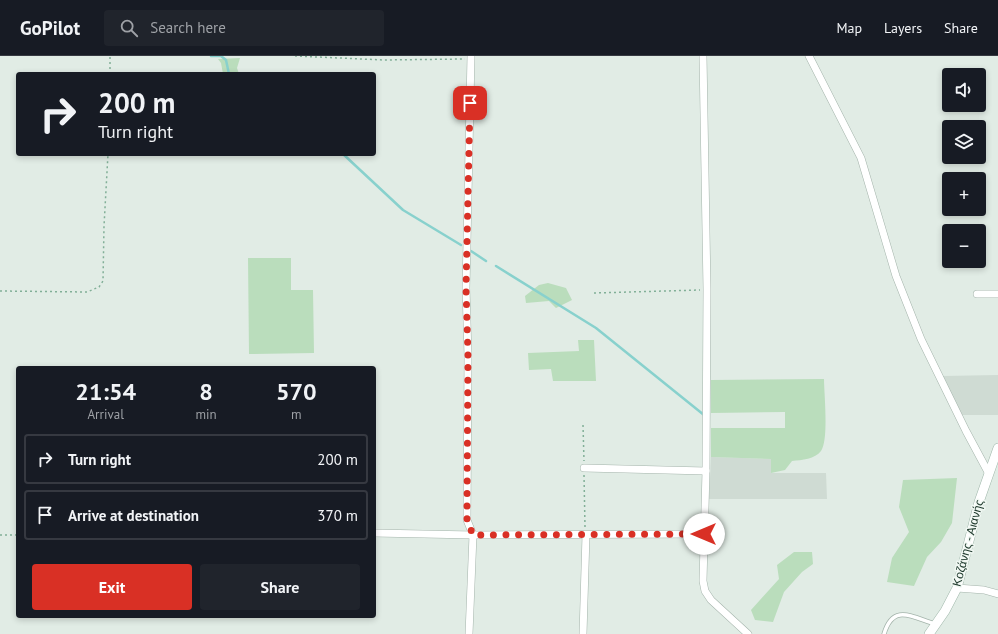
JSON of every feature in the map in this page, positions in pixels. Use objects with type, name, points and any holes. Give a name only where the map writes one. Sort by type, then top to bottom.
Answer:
[{"type":"main road","name":"Κοζάνης - Αιανής","points":[[929,634],[957,588],[979,502],[988,472],[998,448]]},
{"type":"street","points":[[703,56],[707,289],[706,471],[704,534],[705,591],[711,600],[748,634]]},
{"type":"street","points":[[809,56],[861,158],[896,276],[921,339],[988,472]]},
{"type":"street","points":[[469,634],[473,535],[467,520],[468,356],[466,288],[471,57]]},
{"type":"street","points":[[977,294],[998,294]]},
{"type":"street","points":[[584,468],[706,471]]},
{"type":"street","points":[[376,534],[704,534]]},
{"type":"street","points":[[583,634],[586,535]]},
{"type":"street","points":[[957,588],[984,590],[998,594]]},
{"type":"lane","points":[[884,634],[890,620],[894,616],[900,614],[936,624]]},
{"type":"path","points":[[110,56],[110,72]]},
{"type":"path","points":[[295,56],[384,60],[471,57]]},
{"type":"path","points":[[0,291],[87,292],[99,287],[103,281],[108,156]]},
{"type":"path","points":[[594,293],[707,289]]},
{"type":"path","points":[[583,425],[586,535]]},
{"type":"path","points":[[0,535],[16,536]]},
{"type":"shaded area","points":[[998,375],[998,415],[961,415],[943,376]]},
{"type":"shaded area","points":[[711,457],[771,459],[771,473],[826,473],[827,499],[709,499]]},
{"type":"green space","points":[[240,58],[237,68],[238,72],[223,72],[221,63],[218,59]]},
{"type":"green space","points":[[248,258],[291,258],[291,290],[313,290],[314,353],[249,354]]},
{"type":"green space","points":[[548,283],[566,288],[572,300],[556,308],[549,301],[526,303],[525,296],[539,285]]},
{"type":"green space","points":[[578,340],[594,340],[596,381],[553,381],[551,369],[529,370],[528,353],[579,351]]},
{"type":"green space","points":[[824,379],[826,416],[825,437],[821,451],[818,454],[808,459],[792,461],[785,470],[771,473],[771,459],[711,457],[711,428],[785,428],[785,412],[711,413],[711,380]]},
{"type":"green space","points":[[957,478],[952,523],[941,542],[927,557],[914,586],[887,582],[892,558],[909,532],[899,507],[903,480]]},
{"type":"green space","points":[[794,552],[812,552],[813,564],[802,572],[784,592],[773,622],[755,620],[751,610],[779,579],[777,565]]},
{"type":"waterway","points":[[211,56],[221,56],[226,60],[229,72]]},
{"type":"waterway","points":[[345,156],[403,210],[461,245]]},
{"type":"waterway","points":[[471,251],[486,261]]},
{"type":"waterway","points":[[496,266],[596,328],[704,415]]},
{"type":"route","points":[[470,103],[466,288],[468,356],[467,520],[473,535],[704,534]]}]
